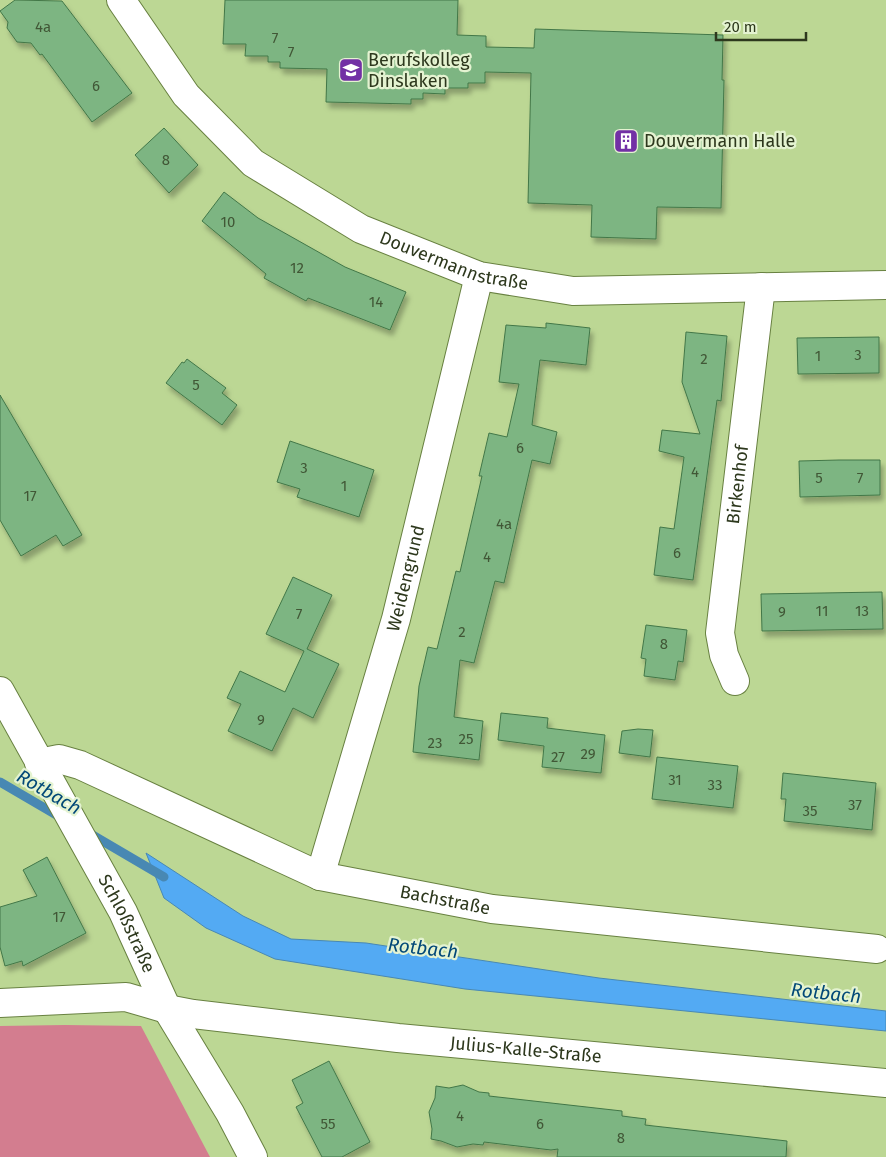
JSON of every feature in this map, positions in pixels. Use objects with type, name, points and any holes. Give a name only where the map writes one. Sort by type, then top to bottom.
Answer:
[{"type":"street","name":"Douvermannstraße","points":[[121,0],[186,95],[253,163],[361,230],[479,276],[573,291],[886,285]]},
{"type":"street","name":"Weidengrund","points":[[320,876],[396,619],[479,276]]},
{"type":"street","name":"Birkenhof","points":[[735,681],[724,655],[720,633],[761,286]]},
{"type":"street","name":"Schloßstraße","points":[[0,691],[123,912],[166,1009],[230,1113],[253,1157]]},
{"type":"street","name":"Bachstraße","points":[[39,763],[59,758],[80,765],[320,876],[492,909],[877,949]]},
{"type":"street","name":"Julius-Kalle-Straße","points":[[0,1003],[126,997],[166,1009],[398,1038],[886,1083]]},
{"type":"shaded area","points":[[0,1026],[141,1026],[210,1157],[0,1157]]},
{"type":"water","points":[[146,853],[243,916],[291,939],[366,943],[599,978],[886,1011],[886,1031],[465,989],[275,959],[206,928],[164,898]]},
{"type":"building","points":[[15,0],[62,1],[132,93],[92,122],[42,54],[40,55],[31,43],[17,42],[7,28],[8,22],[0,11]]},
{"type":"building","name":"Douvermann Halle","points":[[225,0],[458,0],[457,35],[486,36],[486,47],[534,48],[535,29],[723,35],[722,80],[724,80],[721,208],[657,207],[656,239],[591,237],[592,205],[528,203],[531,73],[485,72],[485,83],[468,83],[468,88],[445,88],[445,94],[423,93],[423,99],[411,99],[411,104],[326,102],[327,69],[280,68],[280,62],[268,62],[268,56],[245,56],[246,44],[223,44]]},
{"type":"building","points":[[164,128],[198,165],[169,193],[135,155]]},
{"type":"building","points":[[224,192],[258,218],[345,267],[406,292],[390,330],[308,298],[306,301],[264,278],[266,274],[202,221]]},
{"type":"building","points":[[546,323],[590,328],[586,365],[540,360],[532,425],[557,432],[550,464],[532,460],[504,583],[495,581],[474,663],[460,660],[454,717],[483,721],[479,760],[413,752],[419,686],[428,647],[437,649],[456,571],[460,572],[482,476],[479,476],[489,433],[507,437],[519,384],[499,382],[506,325],[546,328]]},
{"type":"building","points":[[686,332],[727,336],[721,401],[717,400],[693,580],[654,575],[660,527],[674,529],[684,457],[659,451],[662,430],[700,434],[682,382]]},
{"type":"building","points":[[879,337],[879,373],[798,374],[797,338]]},
{"type":"building","points":[[187,359],[226,388],[222,393],[237,405],[222,425],[166,383],[182,362],[184,363]]},
{"type":"building","points":[[0,395],[82,535],[63,546],[56,535],[21,556],[0,520]]},
{"type":"building","points":[[290,441],[374,470],[359,517],[297,497],[300,489],[277,482]]},
{"type":"building","points":[[880,460],[880,495],[800,497],[799,461]]},
{"type":"building","points":[[293,577],[332,595],[307,649],[339,664],[313,718],[293,708],[272,751],[228,731],[241,704],[227,698],[240,671],[285,692],[304,651],[266,634]]},
{"type":"building","points":[[882,592],[883,629],[762,631],[761,594]]},
{"type":"building","points":[[646,625],[687,630],[683,662],[678,661],[675,680],[644,676],[646,659],[641,658]]},
{"type":"building","points":[[501,713],[548,718],[547,728],[605,735],[601,773],[542,767],[544,746],[498,740]]},
{"type":"building","points":[[653,730],[650,757],[619,753],[622,731]]},
{"type":"building","points":[[657,757],[738,766],[733,808],[652,799]]},
{"type":"building","points":[[783,773],[876,783],[872,830],[784,821],[786,799],[781,799]]},
{"type":"building","points":[[47,857],[86,933],[23,966],[22,961],[5,966],[0,947],[0,907],[37,896],[23,870]]},
{"type":"building","points":[[329,1061],[370,1142],[342,1157],[322,1157],[296,1107],[303,1103],[292,1080]]},
{"type":"building","points":[[463,1085],[479,1092],[489,1093],[489,1096],[622,1111],[622,1116],[646,1119],[645,1125],[787,1141],[786,1157],[557,1157],[558,1149],[551,1150],[484,1142],[483,1145],[473,1144],[457,1147],[431,1139],[432,1129],[429,1112],[435,1098],[436,1086],[449,1088]]},
{"type":"waterway","name":"Rotbach","points":[[0,782],[60,817]]},
{"type":"waterway","name":"Rotbach","points":[[89,833],[164,877]]},
{"type":"place","name":"Berufskolleg Dinslaken","points":[[351,70]]},
{"type":"place","name":"Douvermann Halle","points":[[626,141]]}]
